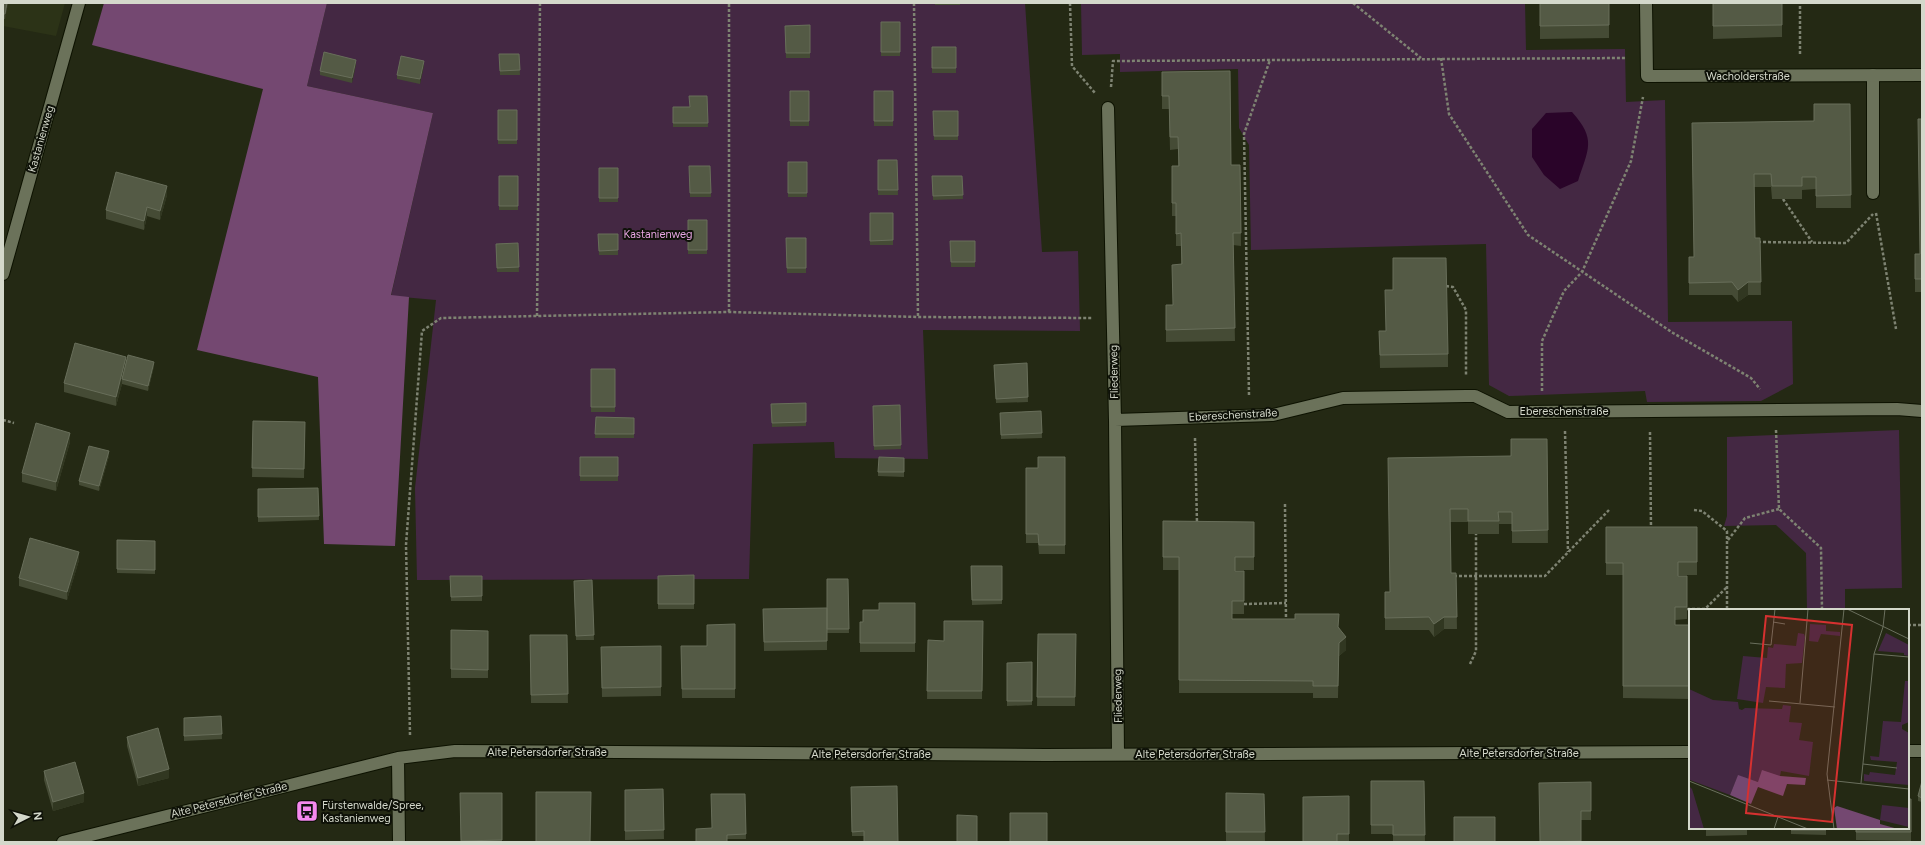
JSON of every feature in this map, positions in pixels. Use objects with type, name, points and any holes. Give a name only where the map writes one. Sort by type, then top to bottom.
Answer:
[{"type":"street","name":"Kastanienweg","points":[[3,274],[79,3]]},
{"type":"street","points":[[1646,3],[1647,76]]},
{"type":"street","points":[[1873,75],[1873,193]]},
{"type":"street","name":"Wacholderstraße","points":[[1647,76],[1922,75]]},
{"type":"street","name":"Fliederweg","points":[[1108,108],[1115,420],[1118,754]]},
{"type":"street","name":"Ebereschenstraße","points":[[1115,420],[1273,415],[1343,398],[1466,396],[1475,396],[1508,412],[1897,409],[1922,411]]},
{"type":"street","points":[[1909,751],[1922,750]]},
{"type":"street","name":"Alte Petersdorfer Straße","points":[[63,842],[398,758],[412,755],[455,751],[1118,754],[1689,752]]},
{"type":"street","points":[[398,758],[399,842]]},
{"type":"path","points":[[537,316],[540,3]]},
{"type":"path","points":[[729,312],[730,3]]},
{"type":"path","points":[[914,3],[918,317]]},
{"type":"path","points":[[1070,3],[1072,66],[1108,108]]},
{"type":"path","points":[[1353,3],[1421,59]]},
{"type":"path","points":[[1800,3],[1800,76]]},
{"type":"path","points":[[1108,108],[1114,61],[1647,57]]},
{"type":"path","points":[[1441,58],[1449,114],[1528,235],[1674,333],[1751,378],[1776,410],[1779,509],[1821,548],[1822,609]]},
{"type":"path","points":[[1249,416],[1244,134],[1270,60]]},
{"type":"path","points":[[1542,411],[1542,341],[1564,291],[1582,272],[1631,161],[1647,76]]},
{"type":"path","points":[[1783,199],[1812,242]]},
{"type":"path","points":[[1754,242],[1846,243],[1876,211],[1896,329]]},
{"type":"path","points":[[1446,286],[1453,287],[1466,310],[1466,396]]},
{"type":"path","points":[[412,755],[409,726],[406,544],[422,331],[441,318],[729,312],[918,317],[1113,318]]},
{"type":"path","points":[[1565,411],[1568,553]]},
{"type":"path","points":[[1650,411],[1651,532]]},
{"type":"path","points":[[1195,418],[1198,527]]},
{"type":"path","points":[[3,420],[14,423]]},
{"type":"path","points":[[1285,504],[1286,625]]},
{"type":"path","points":[[1727,541],[1745,518],[1779,509]]},
{"type":"path","points":[[1451,576],[1545,576],[1609,510]]},
{"type":"path","points":[[1694,510],[1702,511],[1727,531],[1727,609]]},
{"type":"path","points":[[1470,664],[1476,651],[1476,534]]},
{"type":"path","points":[[1705,609],[1728,587]]},
{"type":"path","points":[[1244,604],[1286,602]]},
{"type":"path","points":[[1909,625],[1922,625]]},
{"type":"shaded area","points":[[3,3],[65,3],[56,36],[3,26]]},
{"type":"shaded area","points":[[104,3],[327,3],[307,86],[433,113],[391,295],[409,297],[395,546],[324,544],[318,377],[197,350],[263,89],[92,45]]},
{"type":"shaded area","points":[[1572,112],[1585,130],[1588,138],[1587,152],[1578,181],[1560,189],[1544,175],[1532,157],[1532,129],[1546,113]]},
{"type":"green space","name":"Kastanienweg","points":[[327,3],[1025,3],[1042,252],[1078,251],[1080,331],[923,330],[928,459],[835,458],[834,442],[753,444],[749,579],[417,580],[415,488],[436,300],[391,296],[433,113],[307,86]]},
{"type":"green space","points":[[1081,3],[1525,3],[1526,50],[1625,49],[1626,102],[1665,100],[1668,322],[1792,321],[1793,384],[1761,401],[1647,402],[1645,391],[1509,396],[1489,385],[1486,244],[1251,250],[1249,145],[1239,128],[1238,69],[1120,72],[1120,54],[1082,55]]},
{"type":"green space","points":[[1899,430],[1902,588],[1845,589],[1845,609],[1807,609],[1806,553],[1776,525],[1724,526],[1727,516],[1727,437]]},
{"type":"building","points":[[3,3],[7,3],[5,14],[3,14]]},
{"type":"building","points":[[1540,3],[1609,3],[1609,25],[1540,26]]},
{"type":"building","points":[[1713,3],[1782,3],[1782,25],[1713,26]]},
{"type":"building","points":[[881,22],[900,22],[900,52],[881,52]]},
{"type":"building","points":[[810,25],[810,53],[786,53],[785,26]]},
{"type":"building","points":[[932,47],[956,47],[956,68],[932,68]]},
{"type":"building","points":[[324,52],[356,60],[352,78],[320,71]]},
{"type":"building","points":[[499,54],[519,54],[520,70],[500,71]]},
{"type":"building","points":[[401,56],[424,61],[420,79],[397,75]]},
{"type":"building","points":[[1230,71],[1231,165],[1240,165],[1241,233],[1233,233],[1235,328],[1166,330],[1166,305],[1173,305],[1172,265],[1182,264],[1181,233],[1176,234],[1176,203],[1172,203],[1172,166],[1179,166],[1178,137],[1170,137],[1169,96],[1162,96],[1162,72]]},
{"type":"building","points":[[790,91],[809,91],[809,121],[790,121]]},
{"type":"building","points":[[874,91],[893,91],[893,121],[874,121]]},
{"type":"building","points":[[689,96],[707,96],[708,123],[673,123],[673,107],[690,107]]},
{"type":"building","points":[[1814,104],[1850,104],[1851,195],[1816,196],[1816,177],[1802,177],[1802,186],[1772,186],[1771,174],[1754,174],[1755,238],[1760,238],[1761,282],[1748,282],[1738,290],[1732,282],[1689,283],[1689,257],[1694,257],[1692,123],[1814,121]]},
{"type":"building","points":[[498,110],[517,110],[517,140],[498,140]]},
{"type":"building","points":[[933,111],[958,111],[958,136],[934,136]]},
{"type":"building","points":[[1918,119],[1922,119],[1922,279],[1915,279],[1915,254],[1920,254]]},
{"type":"building","points":[[878,160],[897,160],[898,190],[878,190]]},
{"type":"building","points":[[788,162],[807,162],[807,193],[788,193]]},
{"type":"building","points":[[689,166],[710,166],[711,193],[690,193]]},
{"type":"building","points":[[599,168],[618,168],[618,198],[599,198]]},
{"type":"building","points":[[116,172],[167,186],[160,211],[147,207],[144,221],[106,210]]},
{"type":"building","points":[[499,176],[518,176],[518,206],[499,206]]},
{"type":"building","points":[[932,176],[962,176],[963,195],[933,196]]},
{"type":"building","points":[[870,213],[893,213],[893,240],[870,241]]},
{"type":"building","points":[[688,220],[707,220],[707,250],[688,250]]},
{"type":"building","points":[[598,234],[618,234],[618,250],[599,251]]},
{"type":"building","points":[[786,238],[806,238],[806,268],[787,268]]},
{"type":"building","points":[[950,241],[975,241],[975,262],[951,262]]},
{"type":"building","points":[[518,243],[519,267],[497,268],[496,244]]},
{"type":"building","points":[[1393,258],[1446,258],[1448,354],[1380,355],[1379,331],[1386,331],[1385,290],[1393,290]]},
{"type":"building","points":[[75,343],[126,357],[116,397],[64,383]]},
{"type":"building","points":[[128,355],[154,362],[148,386],[122,379]]},
{"type":"building","points":[[1027,363],[1028,397],[996,399],[994,365]]},
{"type":"building","points":[[591,369],[615,369],[615,407],[591,407]]},
{"type":"building","points":[[806,403],[806,422],[772,423],[771,404]]},
{"type":"building","points":[[900,405],[901,445],[874,446],[873,406]]},
{"type":"building","points":[[1041,411],[1042,433],[1001,435],[1000,413]]},
{"type":"building","points":[[596,417],[634,418],[634,434],[595,434]]},
{"type":"building","points":[[253,421],[305,422],[304,469],[252,468]]},
{"type":"building","points":[[36,423],[70,433],[56,482],[22,473]]},
{"type":"building","points":[[1511,439],[1547,439],[1548,530],[1512,531],[1512,512],[1498,512],[1499,521],[1468,521],[1468,509],[1450,509],[1451,573],[1456,573],[1457,617],[1444,617],[1434,624],[1429,617],[1385,618],[1385,592],[1390,592],[1388,458],[1511,456]]},
{"type":"building","points":[[89,446],[109,451],[99,486],[79,481]]},
{"type":"building","points":[[580,457],[618,457],[618,476],[580,476]]},
{"type":"building","points":[[879,457],[904,458],[904,472],[878,472]]},
{"type":"building","points":[[1038,457],[1065,457],[1065,545],[1039,545],[1038,534],[1026,534],[1026,468],[1038,468]]},
{"type":"building","points":[[318,488],[319,516],[258,517],[258,489]]},
{"type":"building","points":[[1163,521],[1254,522],[1254,557],[1235,557],[1235,571],[1244,571],[1244,601],[1232,601],[1232,619],[1295,619],[1295,614],[1339,614],[1338,627],[1346,637],[1339,643],[1338,686],[1313,686],[1313,681],[1179,680],[1179,557],[1163,557]]},
{"type":"building","points":[[1606,527],[1697,527],[1697,562],[1678,562],[1678,576],[1687,576],[1687,607],[1675,607],[1675,625],[1689,625],[1689,686],[1623,686],[1623,563],[1606,563]]},
{"type":"building","points":[[30,538],[79,552],[67,592],[19,578]]},
{"type":"building","points":[[117,540],[155,541],[155,570],[117,569]]},
{"type":"building","points":[[971,566],[1002,566],[1002,600],[972,600]]},
{"type":"building","points":[[694,575],[694,604],[658,604],[658,576]]},
{"type":"building","points":[[450,576],[482,576],[482,596],[451,597]]},
{"type":"building","points":[[827,579],[848,579],[849,629],[827,629]]},
{"type":"building","points":[[592,580],[594,635],[576,636],[574,581]]},
{"type":"building","points":[[879,603],[915,603],[915,643],[860,643],[860,622],[863,622],[863,610],[879,610]]},
{"type":"building","points":[[827,608],[827,641],[764,642],[763,609]]},
{"type":"building","points":[[944,621],[983,621],[982,691],[927,691],[928,640],[944,641]]},
{"type":"building","points":[[735,624],[735,689],[682,689],[681,646],[707,646],[707,625]]},
{"type":"building","points":[[451,630],[488,631],[488,670],[451,669]]},
{"type":"building","points":[[1038,634],[1076,634],[1075,697],[1037,697]]},
{"type":"building","points":[[530,635],[567,635],[568,694],[531,695]]},
{"type":"building","points":[[661,646],[661,687],[602,688],[601,647]]},
{"type":"building","points":[[1032,662],[1032,701],[1007,701],[1007,663]]},
{"type":"building","points":[[221,716],[222,734],[184,736],[184,718]]},
{"type":"building","points":[[158,728],[169,769],[138,778],[127,737]]},
{"type":"building","points":[[75,762],[84,793],[53,802],[44,771]]},
{"type":"building","points":[[1371,781],[1424,781],[1425,835],[1393,835],[1393,825],[1371,825]]},
{"type":"building","points":[[1922,781],[1922,798],[1918,796]]},
{"type":"building","points":[[1591,782],[1591,811],[1581,811],[1581,841],[1540,842],[1539,783]]},
{"type":"building","points":[[897,786],[898,842],[864,842],[864,831],[852,832],[851,787]]},
{"type":"building","points":[[663,789],[664,830],[625,831],[625,790]]},
{"type":"building","points":[[536,792],[591,792],[590,842],[536,842]]},
{"type":"building","points":[[460,793],[502,793],[502,840],[461,841]]},
{"type":"building","points":[[1226,793],[1264,794],[1265,832],[1226,832]]},
{"type":"building","points":[[711,794],[745,794],[746,834],[727,835],[727,842],[696,842],[696,829],[712,828]]},
{"type":"building","points":[[1349,796],[1349,834],[1337,834],[1337,842],[1303,842],[1303,797]]},
{"type":"building","points":[[1909,799],[1911,799],[1911,832],[1856,832],[1856,829],[1909,829]]},
{"type":"building","points":[[1010,813],[1047,813],[1047,842],[1010,842]]},
{"type":"building","points":[[957,815],[977,816],[977,842],[957,842]]},
{"type":"building","points":[[1454,817],[1495,817],[1495,842],[1454,842]]},
{"type":"building","points":[[1791,829],[1826,829],[1826,830]]},
{"type":"place","name":"Fürstenwalde/Spree, Kastanienweg","points":[[307,811]]}]
